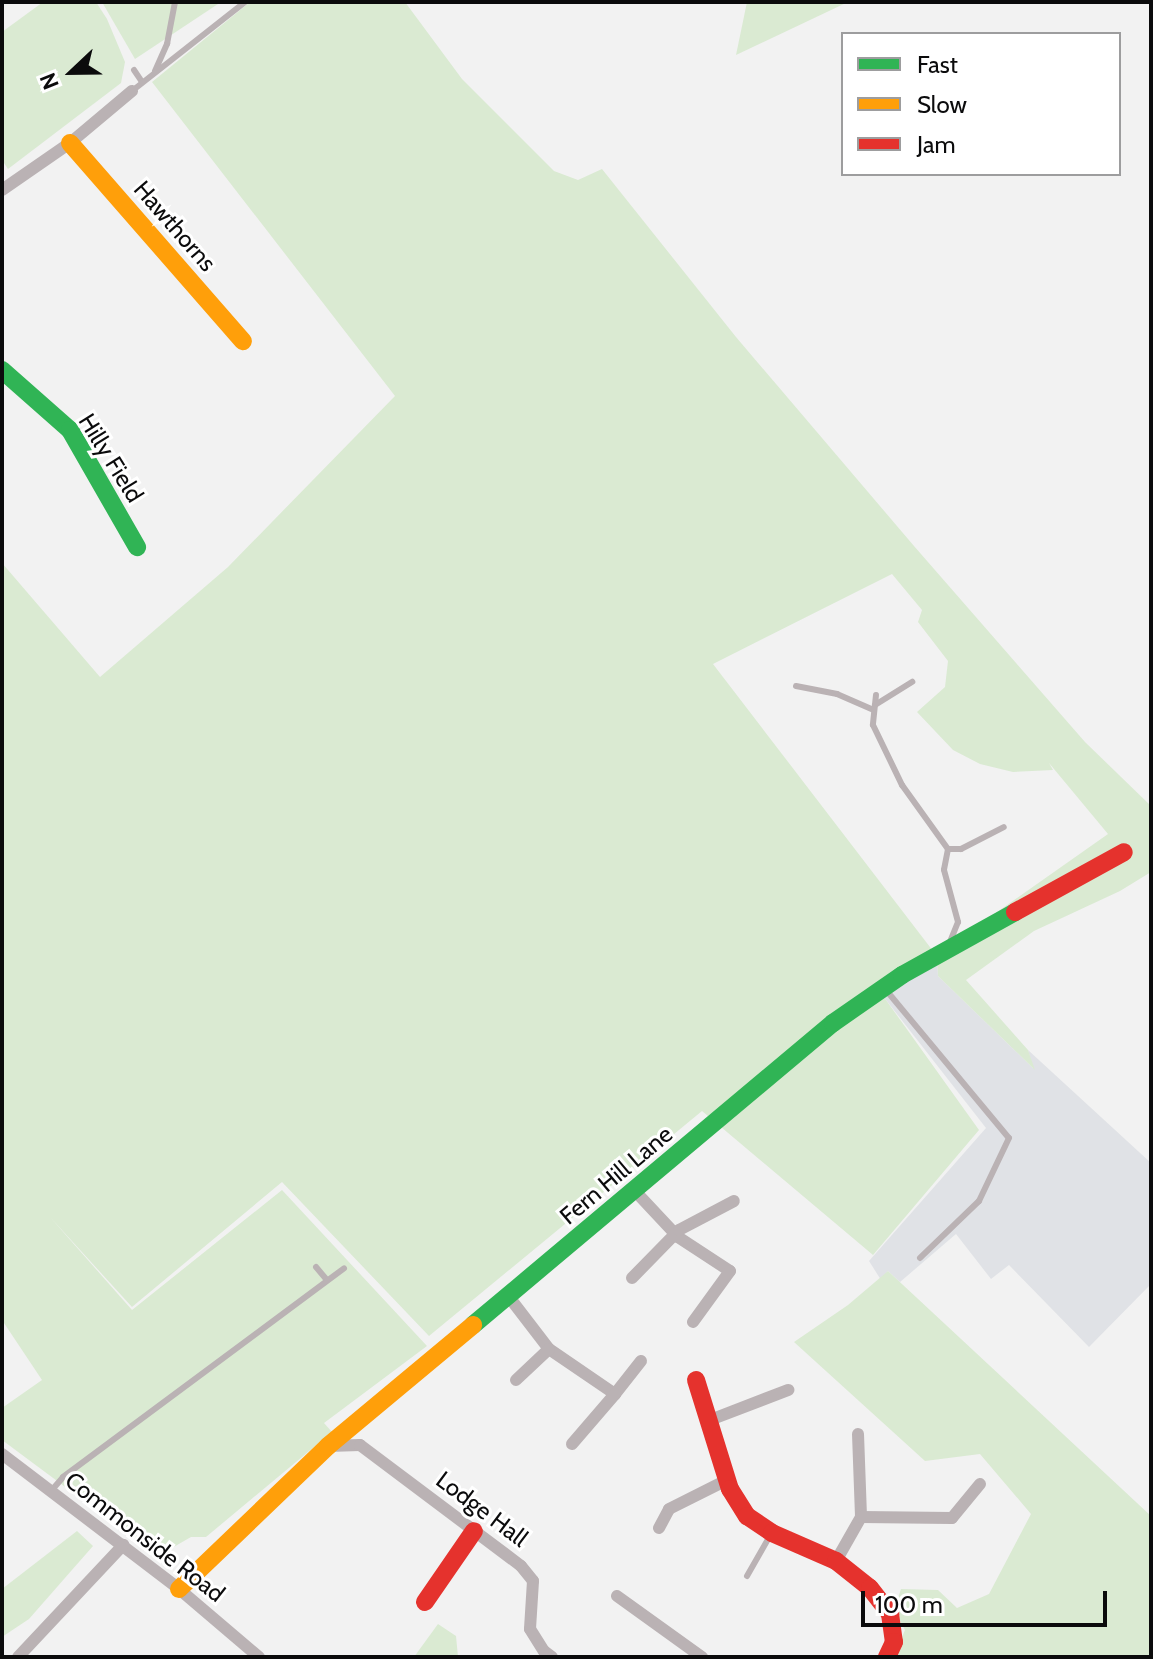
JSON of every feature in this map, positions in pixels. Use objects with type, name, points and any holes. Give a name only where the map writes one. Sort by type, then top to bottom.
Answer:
[{"type":"street","points":[[2,172],[7,186],[70,143],[132,91]]},
{"type":"street","name":"Hawthorns","points":[[70,143],[243,341]]},
{"type":"street","name":"Hilly Field","points":[[2,370],[70,430],[137,547]]},
{"type":"street","name":"Fern Hill Lane","points":[[179,1589],[328,1446],[833,1023],[884,987],[946,950],[1124,852]]},
{"type":"street","points":[[635,1191],[676,1234],[730,1271],[693,1322]]},
{"type":"street","points":[[632,1278],[676,1234],[734,1201]]},
{"type":"street","points":[[509,1297],[549,1349],[615,1394]]},
{"type":"street","points":[[516,1380],[549,1349]]},
{"type":"street","points":[[572,1444],[641,1361]]},
{"type":"street","points":[[696,1380],[727,1480],[747,1516],[772,1533],[836,1561],[870,1588],[890,1614],[894,1642],[887,1657]]},
{"type":"street","points":[[710,1420],[788,1390]]},
{"type":"street","points":[[836,1561],[861,1517],[858,1434]]},
{"type":"street","name":"Lodge Hall","points":[[328,1446],[360,1445],[521,1566],[533,1581],[530,1629],[544,1651],[552,1657]]},
{"type":"street","name":"Commonside Road","points":[[2,1454],[179,1589],[259,1657]]},
{"type":"street","points":[[659,1528],[669,1509],[727,1480]]},
{"type":"street","points":[[861,1517],[952,1518],[980,1484]]},
{"type":"street","points":[[425,1602],[474,1531]]},
{"type":"street","points":[[18,1657],[123,1545]]},
{"type":"street","points":[[617,1596],[682,1651],[702,1657]]},
{"type":"lane","points":[[154,73],[167,44],[175,2]]},
{"type":"lane","points":[[132,91],[245,2]]},
{"type":"lane","points":[[134,70],[142,82]]},
{"type":"lane","points":[[874,707],[912,682]]},
{"type":"lane","points":[[796,686],[837,694],[874,707]]},
{"type":"lane","points":[[876,695],[873,725],[902,785],[948,849],[944,870],[958,922],[946,950]]},
{"type":"lane","points":[[948,849],[961,849],[1004,827]]},
{"type":"lane","points":[[884,987],[1009,1138],[979,1201],[920,1258]]},
{"type":"lane","points":[[316,1267],[327,1280]]},
{"type":"lane","points":[[51,1491],[63,1477],[344,1268]]},
{"type":"lane","points":[[747,1576],[772,1533]]},
{"type":"shaded area","points":[[937,956],[938,976],[1033,1068],[1028,1050],[1151,1163],[1151,1284],[1089,1347],[1009,1265],[991,1279],[956,1234],[900,1282],[888,1271],[881,1280],[869,1261],[986,1128],[886,1000],[876,993]]},
{"type":"green space","points":[[43,2],[96,2],[107,19],[125,62],[121,83],[8,169],[2,160],[2,32]]},
{"type":"green space","points":[[102,2],[221,2],[135,59]]},
{"type":"green space","points":[[250,2],[405,2],[462,79],[554,171],[578,180],[602,169],[736,337],[914,546],[1085,742],[1151,806],[1151,872],[1120,891],[1034,931],[966,980],[1028,1050],[1035,1070],[938,976],[937,956],[876,993],[886,1000],[979,1130],[873,1255],[702,1111],[429,1336],[282,1182],[132,1307],[50,1217],[132,1310],[282,1190],[427,1346],[324,1423],[332,1432],[206,1537],[191,1537],[158,1556],[2,1440],[2,1408],[42,1380],[2,1320],[2,563],[100,677],[228,567],[395,396],[152,82]],"holes":[[[892,574],[922,610],[918,622],[948,661],[945,687],[917,712],[953,750],[980,764],[1013,772],[1053,770],[1049,763],[1108,834],[939,953],[933,951],[713,664]]]},
{"type":"green space","points":[[747,2],[848,2],[736,55]]},
{"type":"green space","points":[[888,1271],[1151,1516],[1151,1657],[894,1657],[905,1630],[894,1610],[901,1589],[938,1590],[957,1608],[989,1594],[1031,1514],[980,1454],[925,1461],[794,1342],[848,1305]]},
{"type":"green space","points":[[77,1531],[93,1546],[29,1619],[2,1637],[2,1589]]},
{"type":"green space","points":[[438,1624],[456,1636],[458,1657],[414,1657]]},
{"type":"traffic: fast","points":[[2,370],[70,430],[137,547]]},
{"type":"traffic: fast","points":[[473,1325],[833,1023],[902,975],[1015,912]]},
{"type":"traffic: slow","points":[[70,143],[243,341]]},
{"type":"traffic: slow","points":[[179,1589],[328,1446],[473,1325]]},
{"type":"traffic: jam","points":[[1015,912],[1124,852]]},
{"type":"traffic: jam","points":[[696,1380],[730,1489],[747,1516],[772,1533],[836,1561],[870,1588],[890,1614],[894,1642],[887,1657]]},
{"type":"traffic: jam","points":[[425,1602],[474,1531]]}]
